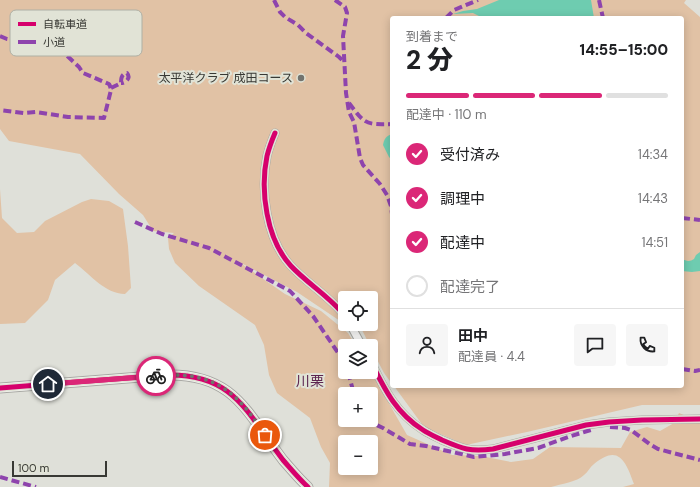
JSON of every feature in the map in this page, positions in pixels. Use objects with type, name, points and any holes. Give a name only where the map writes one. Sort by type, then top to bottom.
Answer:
[{"type":"street","points":[[275,133],[267,155],[265,173],[267,212],[271,230],[278,246],[290,265],[338,306]]},
{"type":"street","points":[[0,388],[166,375],[187,375],[203,379],[221,387],[239,401],[250,413],[290,468],[308,487]]},
{"type":"street","points":[[378,376],[394,405],[423,431],[466,449],[479,451],[493,449],[586,425],[642,420],[700,419]]},
{"type":"shaded area","name":"太平洋クラブ 成田コース","points":[[0,0],[686,0],[684,3],[700,17],[700,405],[642,405],[466,445],[424,427],[395,388],[684,388],[684,16],[390,16],[390,381],[378,361],[378,339],[366,339],[362,331],[378,331],[378,291],[338,291],[338,320],[297,292],[239,262],[285,294],[321,311],[338,325],[338,331],[346,331],[348,333],[352,339],[338,339],[338,379],[375,379],[407,435],[452,455],[481,456],[511,462],[533,459],[550,447],[621,448],[630,432],[647,427],[660,431],[674,423],[679,413],[700,422],[700,487],[623,487],[634,484],[631,476],[624,462],[620,458],[616,455],[610,455],[594,464],[581,477],[551,487],[329,487],[330,463],[321,447],[310,418],[277,393],[269,375],[264,345],[255,325],[199,286],[175,263],[169,249],[168,238],[174,233],[153,231],[143,215],[119,194],[80,154],[9,141],[0,129]]},
{"type":"shaded area","points":[[499,0],[591,0],[594,16],[479,16],[473,13],[453,14],[477,9]]},
{"type":"shaded area","points":[[390,135],[390,158],[383,145]]},
{"type":"shaded area","points":[[0,189],[2,218],[17,233],[34,232],[45,221],[91,199],[109,201],[123,209],[128,246],[131,288],[125,294],[111,291],[98,283],[75,263],[55,280],[48,300],[25,323],[0,324]]},
{"type":"shaded area","points":[[700,252],[700,271],[684,271],[684,260],[691,261]]},
{"type":"marked path","points":[[274,0],[280,12],[285,17],[298,25],[306,33],[344,62]]},
{"type":"marked path","points":[[335,0],[345,7],[347,13],[343,36],[346,93],[349,112],[354,122],[360,158],[363,165],[380,184],[390,203]]},
{"type":"marked path","points":[[448,16],[454,10],[478,0]]},
{"type":"marked path","points":[[599,0],[603,16]]},
{"type":"marked path","points":[[0,36],[10,40]]},
{"type":"marked path","points":[[0,110],[24,113],[36,112],[68,117],[104,118],[111,90],[109,84],[83,73],[67,56]]},
{"type":"marked path","points":[[111,88],[121,83],[122,76],[127,73],[127,80],[121,83]]},
{"type":"marked path","points":[[349,103],[366,122],[390,124]]},
{"type":"marked path","points":[[684,218],[700,220]]},
{"type":"marked path","points":[[135,222],[162,234],[209,248],[290,291],[313,316],[338,353]]},
{"type":"marked path","points":[[684,369],[695,371],[700,370]]},
{"type":"marked path","points":[[350,379],[352,387]]},
{"type":"marked path","points":[[378,426],[410,444],[426,446],[474,457],[505,454],[538,448],[594,429]]},
{"type":"marked path","points":[[610,427],[631,430],[658,449],[700,460]]},
{"type":"marked path","points":[[0,477],[36,487]]},
{"type":"cycle path","points":[[275,133],[267,156],[264,184],[267,214],[276,242],[291,266],[338,308]]},
{"type":"cycle path","points":[[0,388],[166,375],[189,376],[208,381],[223,389],[236,399],[248,412],[283,460],[308,487]]},
{"type":"cycle path","points":[[378,376],[392,400],[405,416],[430,434],[461,448],[472,450],[493,449],[586,425],[642,420],[700,419]]},
{"type":"way so far","points":[[156,376],[187,375],[212,382],[228,392],[243,405],[265,435]]},
{"type":"place","name":"太平洋クラブ 成田コース","points":[[301,78]]},
{"type":"district","name":"川栗","points":[[310,381]]},
{"type":"route","points":[[48,384],[156,376]]}]
